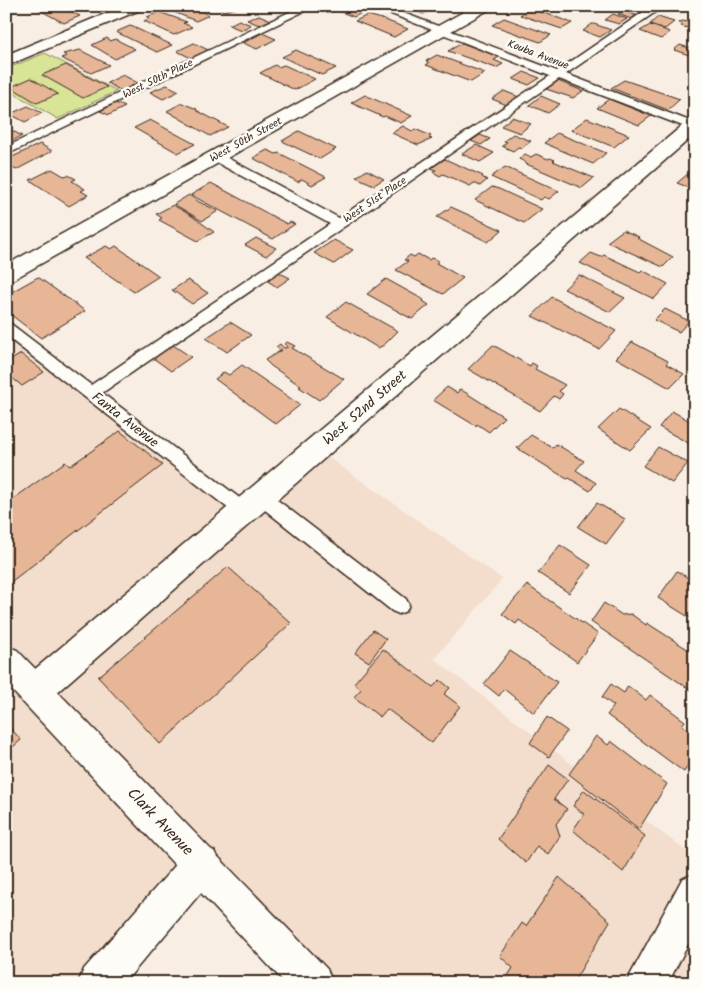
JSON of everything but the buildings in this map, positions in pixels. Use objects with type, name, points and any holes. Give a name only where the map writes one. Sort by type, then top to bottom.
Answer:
[{"type":"street","points":[[6,61],[137,6]]},
{"type":"street","name":"West 50th Street","points":[[6,274],[485,6]]},
{"type":"street","name":"West 52nd Street","points":[[34,691],[694,125]]},
{"type":"street","name":"Clark Avenue","points":[[6,661],[313,983]]},
{"type":"street","points":[[98,983],[201,864]]},
{"type":"street","points":[[646,983],[695,892]]},
{"type":"lane","name":"West 50th Place","points":[[6,152],[310,6]]},
{"type":"lane","name":"Kouba Avenue","points":[[376,6],[694,125]]},
{"type":"lane","name":"West 51st Place","points":[[91,393],[659,6]]},
{"type":"lane","points":[[216,157],[340,224]]},
{"type":"lane","name":"Fanta Avenue","points":[[6,328],[91,393],[399,605]]},
{"type":"shaded area","points":[[6,328],[244,511],[316,449],[502,579],[434,659],[695,858],[695,983],[313,983],[201,865],[98,983],[6,983]]},
{"type":"green space","points":[[45,53],[117,91],[58,119],[6,89],[6,69]]}]
